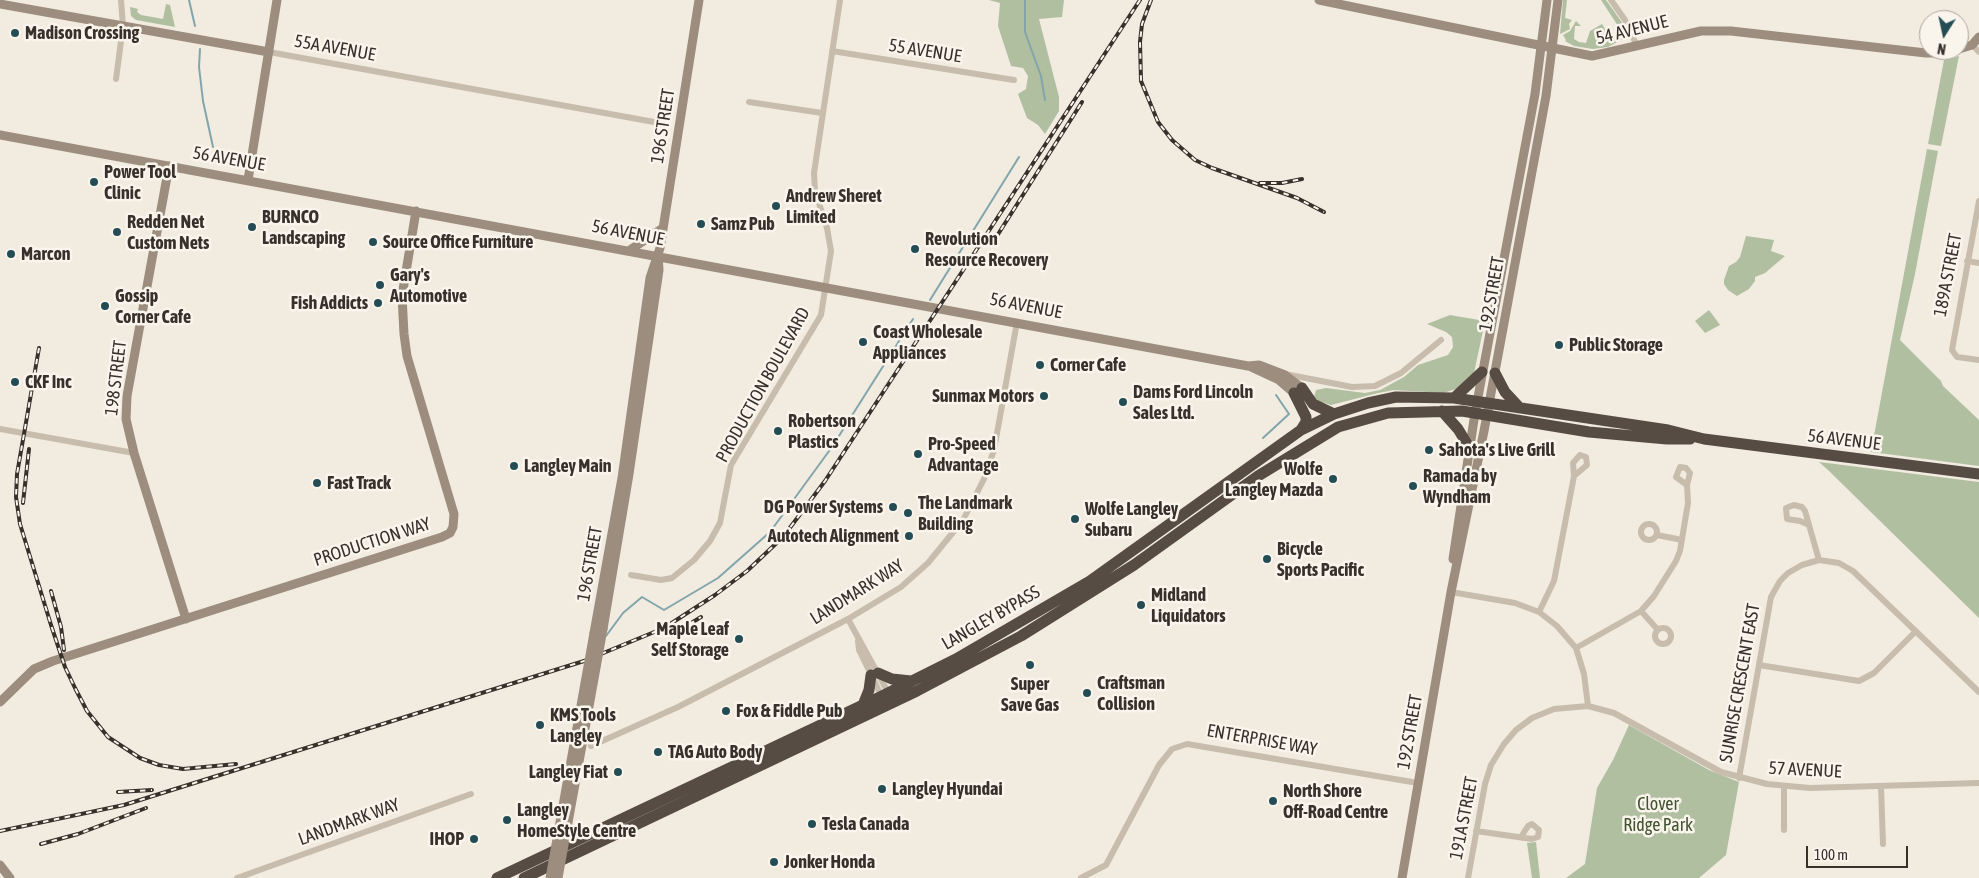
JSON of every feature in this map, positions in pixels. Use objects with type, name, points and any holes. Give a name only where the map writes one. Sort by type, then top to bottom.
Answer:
[{"type":"highway","points":[[1454,398],[1482,372]]},
{"type":"highway","points":[[1495,373],[1505,392],[1518,406]]},
{"type":"highway","points":[[1298,391],[1313,404],[1334,414]]},
{"type":"highway","points":[[1298,391],[1306,417],[1306,422],[1301,430]]},
{"type":"highway","name":"LANGLEY BYPASS","points":[[497,878],[862,705],[888,699],[913,681],[1002,633],[1090,581],[1301,430],[1334,414],[1368,403],[1396,397],[1454,398],[1490,402]]},
{"type":"highway","name":"56 AVENUE","points":[[1490,402],[1668,430],[1704,439],[1979,474]]},
{"type":"highway","points":[[1442,411],[1458,429],[1469,447]]},
{"type":"highway","name":"LANGLEY BYPASS","points":[[524,878],[888,699],[968,665],[1057,614],[1134,565],[1258,476],[1338,427],[1388,414],[1442,411],[1475,413],[1487,416]]},
{"type":"highway","name":"56 AVENUE","points":[[1487,416],[1590,432],[1667,440],[1704,439]]},
{"type":"highway","points":[[862,705],[875,674],[892,679],[913,681]]},
{"type":"main road","points":[[248,180],[277,0]]},
{"type":"main road","name":"196 STREET","points":[[558,878],[622,478],[650,278],[652,268],[658,256],[663,228],[699,0]]},
{"type":"main road","name":"54 AVENUE","points":[[1319,0],[1592,56],[1701,31],[1731,31],[1919,52]]},
{"type":"main road","name":"192 STREET","points":[[1451,592],[1452,568],[1469,447],[1535,94],[1547,0]]},
{"type":"main road","name":"192 STREET","points":[[1402,878],[1451,592],[1490,402],[1546,96],[1558,0]]},
{"type":"main road","name":"55A AVENUE","points":[[0,4],[269,52]]},
{"type":"main road","points":[[1972,44],[1979,37]]},
{"type":"main road","name":"56 AVENUE","points":[[0,135],[630,250],[1248,366],[1280,380],[1298,391]]},
{"type":"main road","name":"198 STREET","points":[[169,166],[126,403],[126,424],[186,619]]},
{"type":"main road","name":"PRODUCTION WAY","points":[[0,702],[26,676],[43,664],[450,533],[453,527],[454,514],[407,356],[404,334],[402,296],[416,211]]},
{"type":"main road","points":[[630,250],[663,228]]},
{"type":"main road","name":"56 AVENUE","points":[[1248,366],[1259,365],[1281,373],[1298,391]]},
{"type":"main road","name":"196 STREET","points":[[550,878],[598,631]]},
{"type":"main road","points":[[1,868],[10,878]]},
{"type":"street","points":[[116,79],[123,26],[121,0]]},
{"type":"street","name":"PRODUCTION BOULEVARD","points":[[631,575],[660,580],[672,578],[694,560],[710,541],[720,523],[731,465],[822,315],[831,251],[827,228],[814,181],[822,112],[840,0]]},
{"type":"street","points":[[1610,0],[1625,20],[1637,46]]},
{"type":"street","points":[[1972,44],[1979,52]]},
{"type":"street","name":"55 AVENUE","points":[[832,51],[1014,80]]},
{"type":"street","name":"55A AVENUE","points":[[269,52],[665,124]]},
{"type":"street","points":[[749,102],[822,112]]},
{"type":"street","name":"189A STREET","points":[[1979,201],[1952,344],[1954,354],[1962,358],[1979,360]]},
{"type":"street","points":[[1968,261],[1979,263]]},
{"type":"street","name":"LANDMARK WAY","points":[[591,746],[678,707],[848,619],[901,587],[935,556],[963,520],[984,479],[994,450],[1016,322]]},
{"type":"street","name":"56 AVENUE","points":[[1281,373],[1361,388],[1383,384],[1401,373],[1441,340]]},
{"type":"street","name":"56 AVENUE","points":[[1298,391],[1314,383],[1326,382]]},
{"type":"street","points":[[0,429],[134,453]]},
{"type":"street","points":[[1539,612],[1554,581],[1574,476]]},
{"type":"street","points":[[1576,648],[1642,611],[1676,561],[1682,540],[1689,496],[1687,485]]},
{"type":"street","points":[[1808,525],[1818,560],[1839,563],[1853,571],[1979,692]]},
{"type":"street","points":[[1657,534],[1682,540]]},
{"type":"street","name":"SUNRISE CRESCENT EAST","points":[[1739,778],[1768,606],[1775,588],[1788,572],[1818,560]]},
{"type":"street","points":[[1451,592],[1515,603],[1539,612],[1558,626],[1576,648],[1584,674],[1588,706]]},
{"type":"street","points":[[1642,611],[1658,630]]},
{"type":"street","points":[[848,619],[858,641],[865,648],[875,674],[888,699]]},
{"type":"street","points":[[1759,665],[1859,680],[1874,673],[1916,631]]},
{"type":"street","name":"57 AVENUE","points":[[1588,706],[1628,720],[1721,772],[1739,778],[1784,787],[1979,783]]},
{"type":"street","name":"191A STREET","points":[[1468,878],[1487,776],[1498,752],[1510,736],[1524,724],[1543,713],[1554,709],[1588,706]]},
{"type":"street","name":"ENTERPRISE WAY","points":[[1081,878],[1106,865],[1159,766],[1172,749],[1188,744],[1418,783]]},
{"type":"street","points":[[1881,786],[1883,844]]},
{"type":"street","points":[[1784,787],[1784,830]]},
{"type":"street","name":"LANDMARK WAY","points":[[237,878],[471,794]]},
{"type":"street","points":[[1476,831],[1514,838],[1521,837]]},
{"type":"green space","points":[[989,0],[1064,0],[1062,17],[1039,19],[1059,97],[1059,111],[1045,134],[1038,125],[1027,118],[1018,94],[1026,89],[1028,76],[1023,68],[1011,66],[998,26],[1000,3]]},
{"type":"green space","points":[[1563,0],[1567,0],[1565,18],[1572,20],[1569,24],[1570,29],[1560,34]]},
{"type":"green space","points":[[1601,0],[1606,0],[1626,28],[1621,40],[1608,47],[1593,49],[1574,46],[1565,41],[1563,35],[1570,31],[1576,21],[1581,26],[1575,26],[1574,39],[1579,42],[1586,43],[1590,31],[1602,24],[1611,39],[1622,32]]},
{"type":"green space","points":[[166,4],[170,5],[175,27],[136,20],[131,16],[130,7],[138,9],[137,12],[141,15],[163,19]]},
{"type":"green space","points":[[1944,60],[1958,60],[1941,146],[1928,144]]},
{"type":"green space","points":[[1927,149],[1938,151],[1915,274],[1900,340],[1941,381],[1943,386],[1979,420],[1979,466],[1871,452]]},
{"type":"green space","points":[[1746,236],[1774,240],[1771,251],[1785,256],[1765,273],[1755,277],[1755,281],[1749,289],[1737,296],[1728,290],[1724,280],[1729,266],[1740,257]]},
{"type":"green space","points":[[1709,310],[1720,325],[1705,333],[1695,321]]},
{"type":"green space","points":[[1450,315],[1485,321],[1474,373],[1456,389],[1443,393],[1394,390],[1331,405],[1318,401],[1314,397],[1316,390],[1326,388],[1365,393],[1380,390],[1404,377],[1418,365],[1448,355],[1453,347],[1452,337],[1446,332],[1427,324]]},
{"type":"green space","points":[[1819,462],[1979,482],[1979,618],[1828,470]]},
{"type":"green space","name":"Clover Ridge Park","points":[[1629,725],[1709,770],[1739,782],[1726,855],[1699,878],[1566,878],[1585,864],[1597,788],[1613,760]]},
{"type":"green space","points":[[1536,842],[1540,878],[1532,878],[1527,843]]},
{"type":"waterway","points":[[189,0],[195,26]]},
{"type":"waterway","points":[[1025,0],[1025,32],[1041,76],[1045,100]]},
{"type":"waterway","points":[[200,49],[199,67],[203,101],[213,147]]},
{"type":"waterway","points":[[930,300],[1019,157]]},
{"type":"waterway","points":[[606,636],[623,613],[642,597],[664,610],[718,578],[770,532],[832,447],[913,319]]},
{"type":"waterway","points":[[1263,438],[1289,414],[1276,395]]},
{"type":"railway","points":[[0,831],[124,805],[584,661],[664,628],[715,595],[747,571],[783,537],[825,481],[1140,0]]},
{"type":"railway","points":[[1151,0],[1142,24],[1140,42],[1141,81],[1158,122],[1172,140],[1195,160],[1212,168],[1297,198],[1324,212]]},
{"type":"railway","points":[[995,239],[1082,102]]},
{"type":"railway","points":[[1260,183],[1282,183],[1302,179]]},
{"type":"railway","points":[[39,348],[17,474],[16,497],[20,524],[65,667],[87,711],[108,737],[140,758],[159,765],[183,769],[236,764]]},
{"type":"railway","points":[[23,503],[29,449]]},
{"type":"railway","points":[[51,591],[61,627],[64,650]]},
{"type":"railway","points":[[680,630],[701,617]]},
{"type":"railway","points":[[118,792],[152,790]]},
{"type":"railway","points":[[41,844],[78,834],[146,808]]},
{"type":"place","name":"Madison Crossing","points":[[15,33]]},
{"type":"place","name":"Power Tool Clinic","points":[[94,182]]},
{"type":"place","name":"Andrew Sheret Limited","points":[[776,206]]},
{"type":"place","name":"Samz Pub","points":[[701,224]]},
{"type":"place","name":"BURNCO Landscaping","points":[[252,227]]},
{"type":"place","name":"Redden Net Custom Nets","points":[[117,232]]},
{"type":"place","name":"Source Office Furniture","points":[[373,242]]},
{"type":"place","name":"Revolution Resource Recovery","points":[[915,249]]},
{"type":"place","name":"Marcon","points":[[11,254]]},
{"type":"place","name":"Gary's Automotive","points":[[380,285]]},
{"type":"place","name":"Fish Addicts","points":[[378,303]]},
{"type":"place","name":"Gossip Corner Cafe","points":[[105,306]]},
{"type":"place","name":"Coast Wholesale Appliances","points":[[863,342]]},
{"type":"place","name":"Public Storage","points":[[1559,345]]},
{"type":"place","name":"Corner Cafe","points":[[1040,365]]},
{"type":"place","name":"CKF Inc","points":[[15,382]]},
{"type":"place","name":"Sunmax Motors","points":[[1044,396]]},
{"type":"place","name":"Dams Ford Lincoln Sales Ltd.","points":[[1123,402]]},
{"type":"place","name":"Robertson Plastics","points":[[778,431]]},
{"type":"place","name":"Sahota's Live Grill","points":[[1429,450]]},
{"type":"place","name":"Pro-Speed Advantage","points":[[918,454]]},
{"type":"place","name":"Langley Main","points":[[514,466]]},
{"type":"place","name":"Wolfe Langley Mazda","points":[[1333,479]]},
{"type":"place","name":"Fast Track","points":[[317,483]]},
{"type":"place","name":"Ramada by Wyndham","points":[[1413,486]]},
{"type":"place","name":"DG Power Systems","points":[[893,507]]},
{"type":"place","name":"The Landmark Building","points":[[908,513]]},
{"type":"place","name":"Wolfe Langley Subaru","points":[[1075,519]]},
{"type":"place","name":"Autotech Alignment","points":[[909,536]]},
{"type":"place","name":"Bicycle Sports Pacific","points":[[1267,559]]},
{"type":"place","name":"Midland Liquidators","points":[[1141,605]]},
{"type":"place","name":"Maple Leaf Self Storage","points":[[739,639]]},
{"type":"place","name":"Super Save Gas","points":[[1030,665]]},
{"type":"place","name":"Craftsman Collision","points":[[1087,693]]},
{"type":"place","name":"Fox & Fiddle Pub","points":[[726,711]]},
{"type":"place","name":"KMS Tools Langley","points":[[540,725]]},
{"type":"place","name":"TAG Auto Body","points":[[658,752]]},
{"type":"place","name":"Langley Fiat","points":[[618,772]]},
{"type":"place","name":"Langley Hyundai","points":[[882,789]]},
{"type":"place","name":"North Shore Off-Road Centre","points":[[1273,801]]},
{"type":"place","name":"Langley HomeStyle Centre","points":[[507,820]]},
{"type":"place","name":"Tesla Canada","points":[[812,824]]},
{"type":"place","name":"IHOP","points":[[474,839]]},
{"type":"place","name":"Jonker Honda","points":[[774,862]]}]
